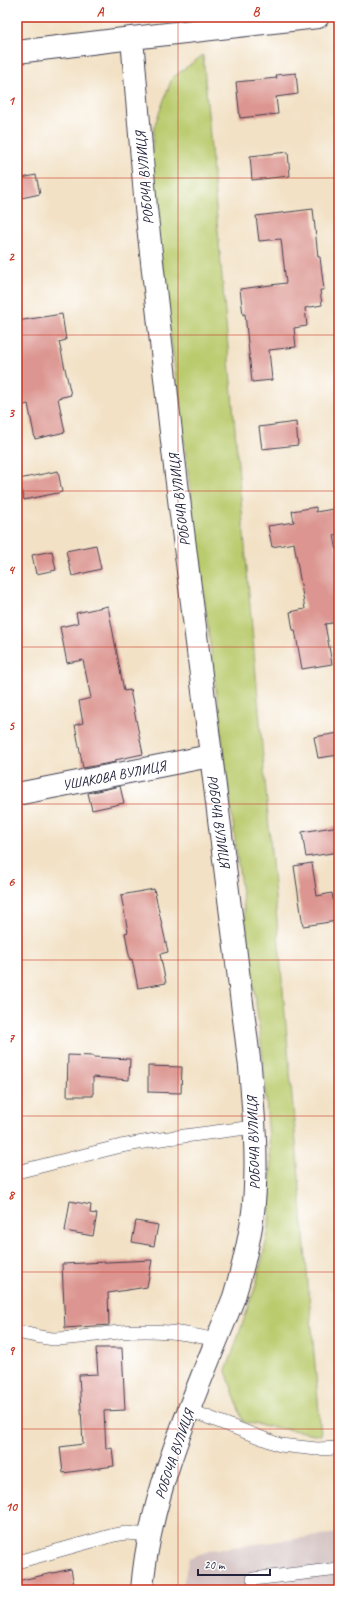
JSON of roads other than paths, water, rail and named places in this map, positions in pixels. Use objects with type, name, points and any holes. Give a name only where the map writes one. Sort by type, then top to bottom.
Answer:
[{"type":"street","points":[[17,52],[132,38],[185,24],[318,17]]},
{"type":"street","name":"РОБОЧА ВУЛИЦЯ","points":[[132,38],[146,208],[174,459],[210,756],[244,1009],[254,1127],[255,1186],[248,1244],[234,1297],[164,1477],[150,1535],[142,1590]]},
{"type":"street","name":"УШАКОВА ВУЛИЦЯ","points":[[17,794],[210,756]]},
{"type":"lane","points":[[17,1172],[127,1145],[254,1127]]},
{"type":"lane","points":[[17,1332],[51,1339],[79,1338],[116,1333],[181,1333],[217,1341]]},
{"type":"lane","points":[[189,1410],[280,1445],[317,1449],[339,1448]]},
{"type":"lane","points":[[17,1562],[114,1535],[126,1533],[150,1535]]},
{"type":"lane","points":[[253,1579],[339,1569]]}]
